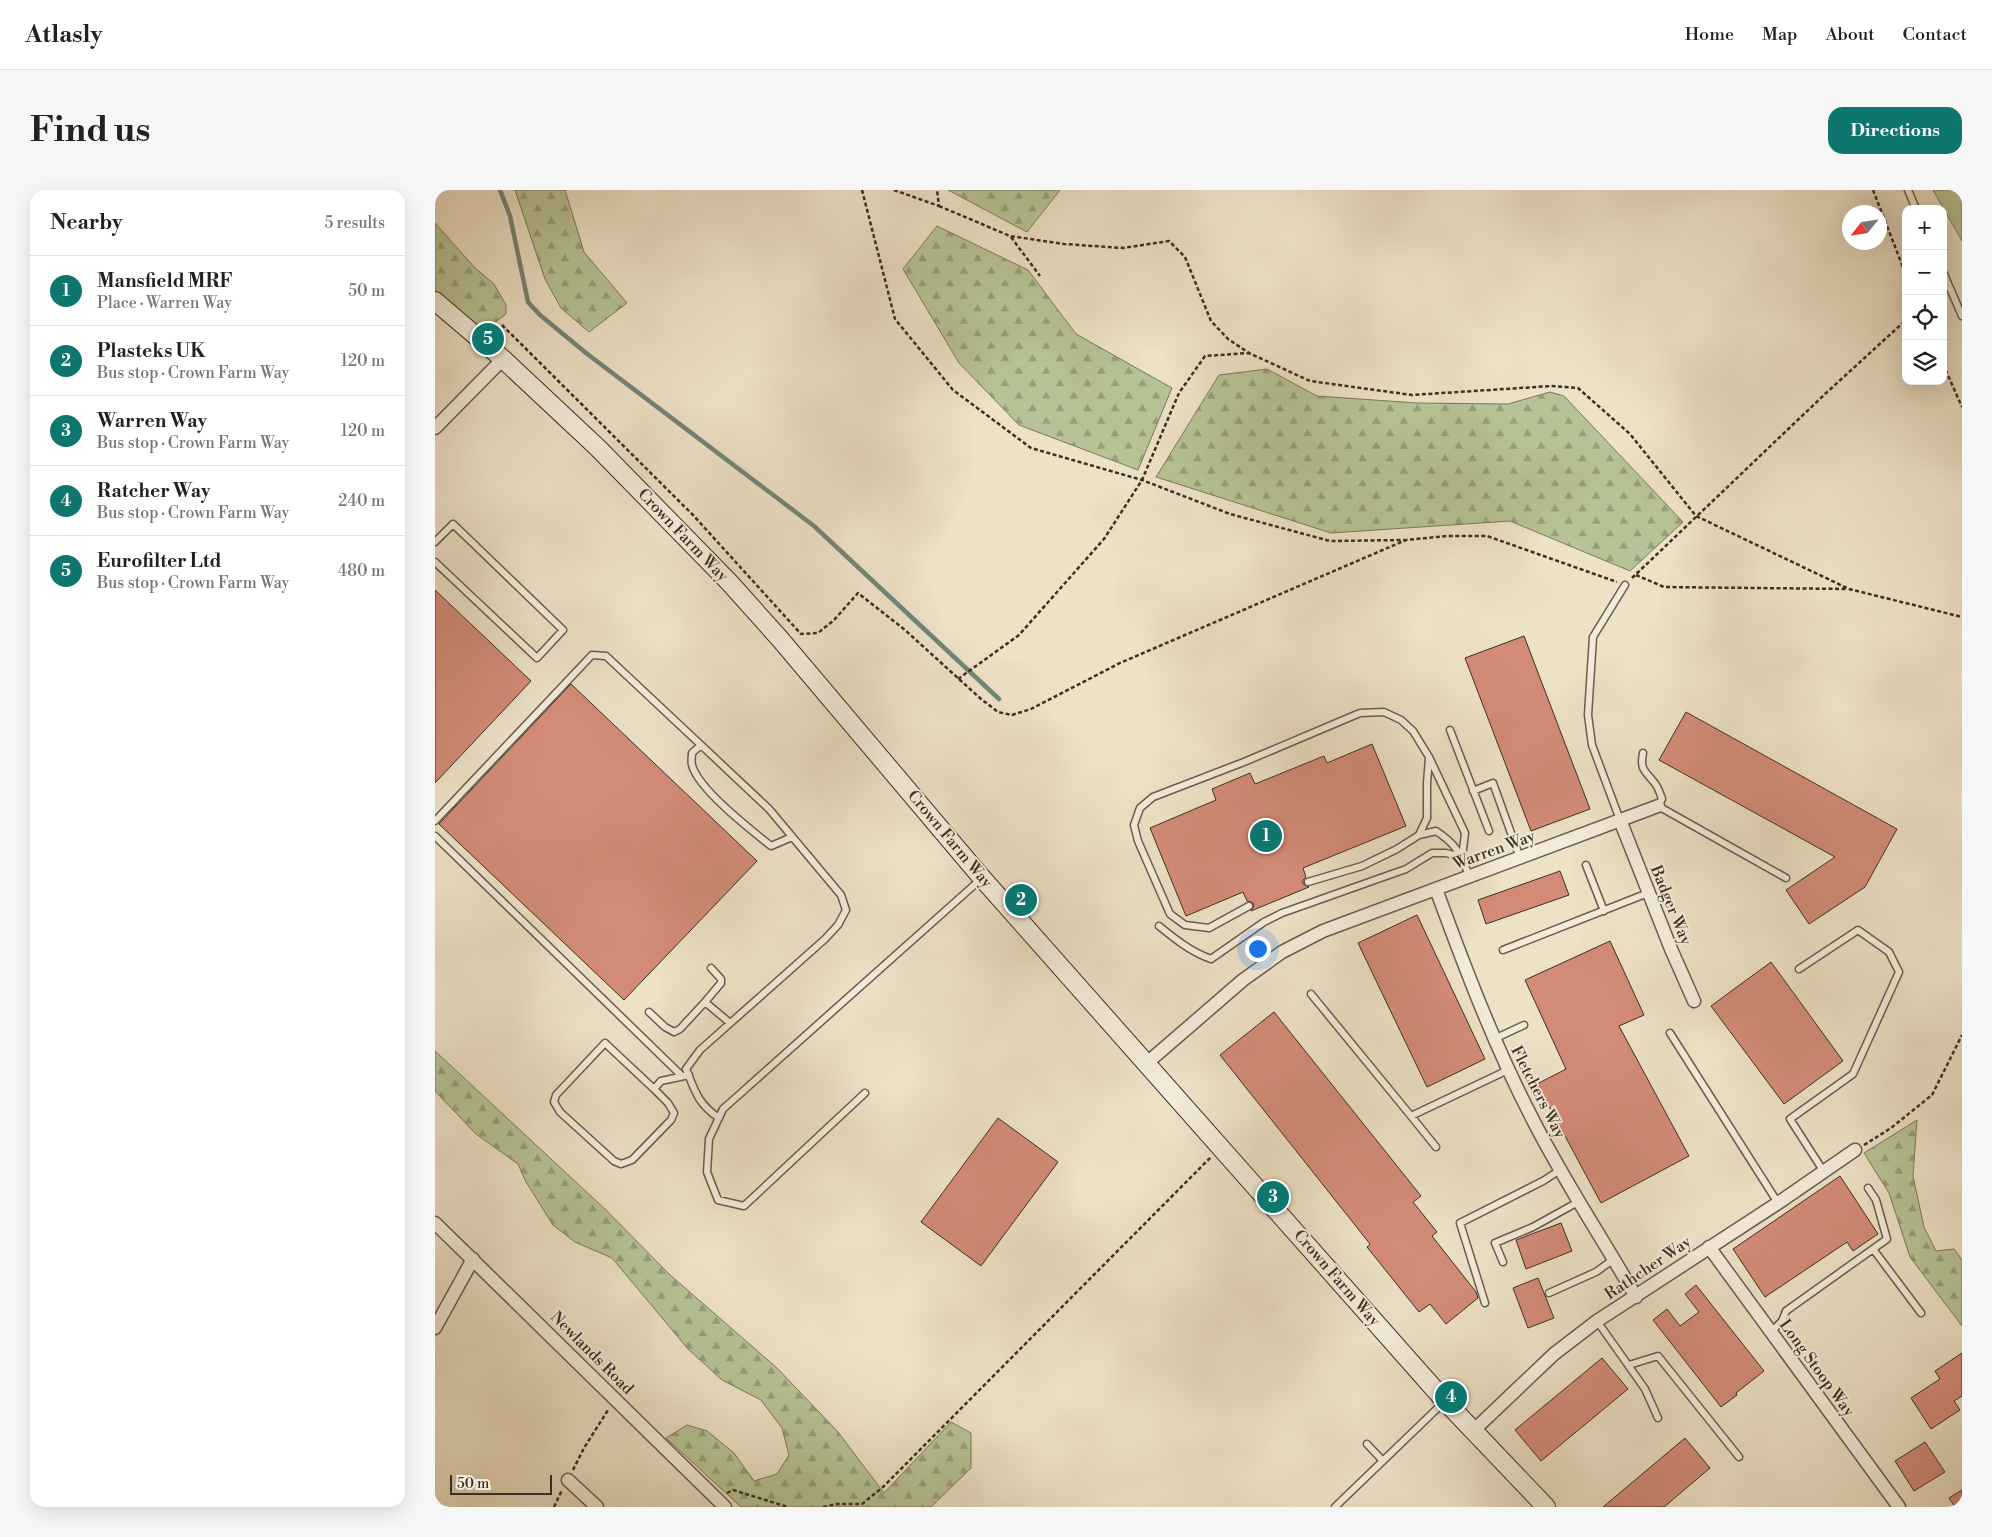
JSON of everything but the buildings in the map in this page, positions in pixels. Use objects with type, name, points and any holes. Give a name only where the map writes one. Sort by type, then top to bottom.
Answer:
[{"type":"street","name":"Crown Farm Way","points":[[435,301],[503,359],[598,448],[729,582],[780,639],[982,878],[1147,1062],[1445,1401],[1547,1507]]},
{"type":"street","points":[[435,428],[503,359]]},
{"type":"street","name":"Warren Way","points":[[1147,1062],[1243,980],[1282,952],[1323,931],[1659,806]]},
{"type":"street","name":"Badger Way","points":[[1620,820],[1648,894],[1694,1001]]},
{"type":"street","name":"Fletchers Way","points":[[1436,889],[1470,983],[1494,1039],[1533,1120],[1578,1202],[1636,1297]]},
{"type":"street","name":"Rathcher Way","points":[[1473,1431],[1554,1354],[1597,1321],[1779,1203],[1855,1150]]},
{"type":"street","name":"Newlands Road","points":[[435,1223],[721,1503]]},
{"type":"street","name":"Long Stoop Way","points":[[1709,1247],[1899,1507]]},
{"type":"street","points":[[435,1328],[473,1259]]},
{"type":"street","points":[[568,1480],[597,1507]]},
{"type":"lane","points":[[1908,190],[1914,205]]},
{"type":"lane","points":[[1947,281],[1962,316]]},
{"type":"lane","points":[[435,542],[453,524],[563,630],[537,658],[435,562]]},
{"type":"lane","points":[[1620,820],[1592,745],[1588,715],[1593,637],[1625,585]]},
{"type":"lane","points":[[435,820],[592,655],[606,656],[769,809],[841,895],[846,910],[838,925],[825,939],[700,1050],[685,1075]]},
{"type":"lane","points":[[1249,906],[1209,928],[1185,925],[1170,914],[1138,841],[1134,825],[1140,808],[1153,796],[1244,762],[1361,713],[1384,712],[1401,720],[1413,731],[1429,757],[1465,834],[1462,857]]},
{"type":"lane","points":[[1449,730],[1489,831]]},
{"type":"lane","points":[[701,744],[693,753],[692,764],[701,783],[745,826],[771,846],[792,838]]},
{"type":"lane","points":[[1643,753],[1641,763],[1645,774],[1653,780],[1662,799],[1659,806],[1786,878]]},
{"type":"lane","points":[[1419,834],[1427,818],[1429,757]]},
{"type":"lane","points":[[1473,791],[1493,784],[1521,858]]},
{"type":"lane","points":[[1308,882],[1363,866],[1419,834],[1436,831],[1451,841],[1462,857],[1469,876]]},
{"type":"lane","points":[[435,836],[685,1075],[706,1109],[719,1118]]},
{"type":"lane","points":[[1159,926],[1177,941],[1211,959],[1264,922],[1282,913],[1405,869],[1432,853],[1446,853],[1462,857]]},
{"type":"lane","points":[[1586,865],[1604,911]]},
{"type":"lane","points":[[865,1093],[744,1206],[718,1200],[707,1172],[709,1139],[723,1109],[982,878]]},
{"type":"lane","points":[[1503,950],[1648,894]]},
{"type":"lane","points":[[1799,969],[1858,930],[1889,952],[1899,972],[1853,1074],[1790,1118],[1824,1172]]},
{"type":"lane","points":[[649,1012],[665,1028],[674,1032],[693,1016],[721,983],[721,979],[711,968]]},
{"type":"lane","points":[[1311,994],[1436,1148]]},
{"type":"lane","points":[[705,1002],[730,1023]]},
{"type":"lane","points":[[1494,1039],[1524,1025]]},
{"type":"lane","points":[[1670,1033],[1779,1203]]},
{"type":"lane","points":[[605,1043],[654,1089],[668,1103],[674,1113],[671,1120],[632,1160],[621,1164],[614,1161],[561,1112],[554,1102],[557,1095],[605,1043]]},
{"type":"lane","points":[[1411,1116],[1509,1070]]},
{"type":"lane","points":[[654,1089],[661,1081],[685,1075]]},
{"type":"lane","points":[[1485,1303],[1460,1222],[1543,1181],[1560,1170]]},
{"type":"lane","points":[[1771,1332],[1782,1320],[1786,1311],[1887,1239],[1876,1200],[1868,1188]]},
{"type":"lane","points":[[1503,1262],[1495,1243],[1533,1227],[1578,1202]]},
{"type":"lane","points":[[1873,1249],[1921,1313]]},
{"type":"lane","points":[[1549,1293],[1596,1272],[1614,1259]]},
{"type":"lane","points":[[1597,1321],[1645,1389],[1658,1418]]},
{"type":"lane","points":[[1629,1365],[1658,1356],[1739,1457]]},
{"type":"lane","points":[[1335,1507],[1445,1401]]},
{"type":"lane","points":[[1367,1444],[1383,1461]]},
{"type":"path","points":[[862,190],[895,319],[953,390],[1031,448],[1142,480],[1230,514],[1330,541],[1487,536],[1625,585],[1902,324]]},
{"type":"path","points":[[894,190],[939,206],[1010,236],[1064,244],[1123,248],[1169,241],[1185,257],[1211,321],[1228,339],[1249,353],[1310,381],[1412,395],[1551,386],[1578,388],[1630,434],[1696,516],[1849,589],[1962,616]]},
{"type":"path","points":[[937,190],[939,206]]},
{"type":"path","points":[[1873,190],[1902,265]]},
{"type":"path","points":[[1010,236],[1040,276]]},
{"type":"path","points":[[502,325],[693,515],[801,634],[818,633],[834,620],[858,593],[905,630],[958,679],[998,712],[1013,715],[1031,709],[1121,663],[1406,540]]},
{"type":"path","points":[[958,679],[1019,635],[1104,539],[1142,480],[1179,393],[1205,356],[1249,353]]},
{"type":"path","points":[[1947,373],[1962,407]]},
{"type":"path","points":[[1635,574],[1664,587],[1849,589]]},
{"type":"path","points":[[1855,1150],[1891,1128],[1932,1095],[1962,1035]]},
{"type":"path","points":[[823,1507],[837,1504],[862,1504],[883,1487],[1221,1147]]},
{"type":"path","points":[[554,1507],[584,1448],[615,1399]]},
{"type":"path","points":[[721,1503],[733,1490],[788,1507]]},
{"type":"green space","points":[[515,190],[565,190],[584,252],[627,303],[589,332],[561,308],[545,279]]},
{"type":"green space","points":[[948,190],[1060,190],[1027,232]]},
{"type":"green space","points":[[1933,190],[1962,190],[1962,241],[1947,215],[1947,205],[1942,205]]},
{"type":"green space","points":[[435,223],[475,268],[494,284],[506,305],[506,314],[489,327],[475,324],[435,290]]},
{"type":"green space","points":[[937,226],[1028,270],[1076,334],[1172,388],[1138,470],[1019,425],[959,363],[903,269]]},
{"type":"green space","points":[[1267,369],[1317,396],[1417,403],[1508,404],[1550,392],[1564,396],[1683,522],[1630,571],[1510,521],[1331,533],[1156,477],[1219,375]]},
{"type":"green space","points":[[435,1051],[607,1211],[669,1274],[777,1368],[838,1432],[884,1493],[951,1422],[971,1433],[971,1468],[931,1507],[741,1507],[666,1438],[687,1425],[707,1431],[734,1453],[754,1481],[777,1474],[789,1455],[782,1428],[761,1400],[722,1380],[688,1349],[612,1258],[575,1242],[553,1225],[526,1182],[518,1164],[476,1134],[435,1091]]},
{"type":"green space","points":[[1917,1120],[1913,1176],[1924,1227],[1936,1251],[1954,1249],[1962,1260],[1962,1326],[1910,1257],[1889,1193],[1864,1153]]},
{"type":"waterway","points":[[500,190],[510,216],[528,302],[540,315],[586,353],[814,526],[999,699]]},
{"type":"place","name":"Eurofilter Ltd","points":[[488,339]]},
{"type":"place","name":"Mansfield MRF","points":[[1266,836]]},
{"type":"place","name":"Plasteks UK","points":[[1021,900]]},
{"type":"place","name":"Warren Way","points":[[1273,1197]]},
{"type":"place","name":"Ratcher Way","points":[[1451,1397]]}]
